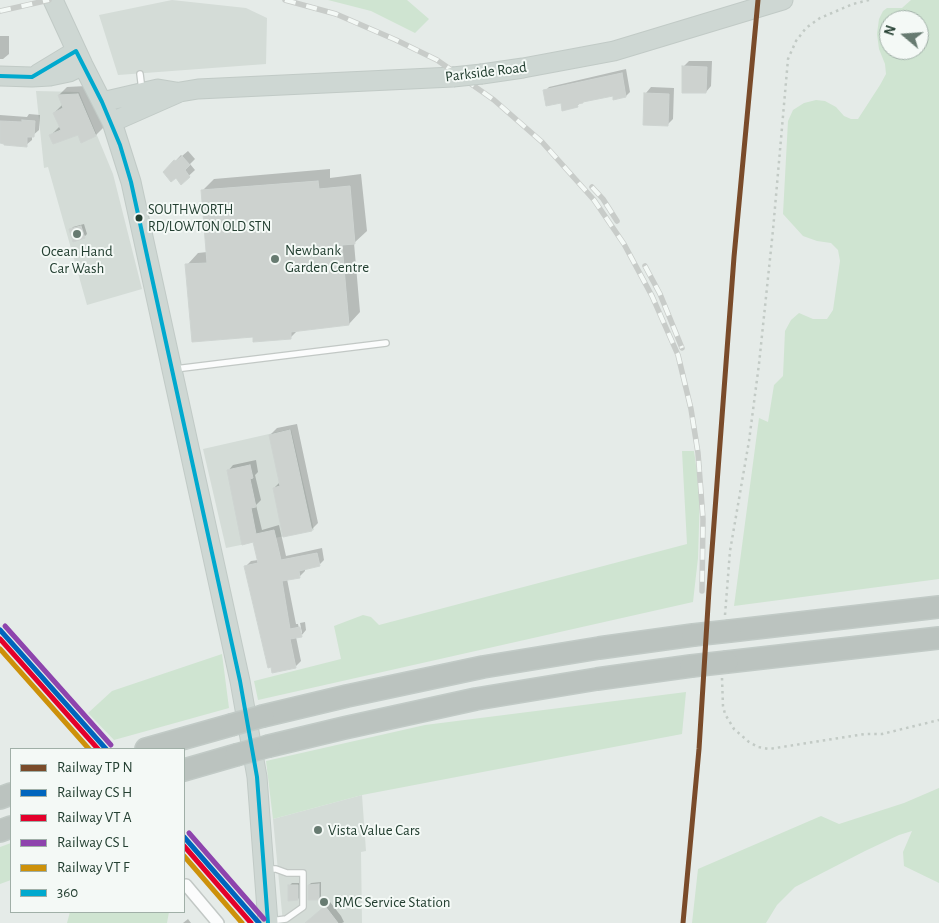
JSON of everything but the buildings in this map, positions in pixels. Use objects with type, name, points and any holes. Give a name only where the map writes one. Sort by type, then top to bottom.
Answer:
[{"type":"highway","points":[[150,748],[264,716],[483,667],[693,635],[728,625],[939,607]]},
{"type":"highway","points":[[185,770],[269,746],[344,728],[476,700],[588,680],[691,666],[725,666],[939,638]]},
{"type":"main road","name":"Parkside Road","points":[[112,122],[180,92],[207,88],[453,77],[523,68],[614,51],[783,0]]},
{"type":"main road","points":[[54,3],[79,58],[112,122],[131,182],[240,681],[257,777],[268,922]]},
{"type":"main road","points":[[0,76],[32,77],[79,58]]},
{"type":"main road","name":"Parkside Road","points":[[102,102],[158,89],[180,92]]},
{"type":"street","points":[[186,885],[218,923]]},
{"type":"lane","points":[[140,74],[142,92]]},
{"type":"lane","points":[[173,370],[386,343]]},
{"type":"lane","points":[[265,868],[303,873],[303,907],[286,919],[268,922]]},
{"type":"path","points":[[728,625],[730,551],[749,441],[759,364],[773,230],[784,84],[788,59],[796,41],[806,28],[820,18],[853,4],[869,0]]},
{"type":"path","points":[[725,666],[723,706],[725,714],[734,729],[758,747],[769,749],[866,734],[882,734],[939,720]]},
{"type":"shaded area","points":[[172,0],[246,8],[267,18],[266,64],[118,75],[99,15]]},
{"type":"shaded area","points":[[36,91],[79,92],[113,174],[142,289],[87,305],[48,167],[44,168]]},
{"type":"shaded area","points":[[291,429],[314,530],[226,548],[203,449]]},
{"type":"shaded area","points":[[362,795],[366,851],[361,852],[362,923],[283,923],[273,819]]},
{"type":"green space","points":[[328,0],[407,0],[429,19],[415,33],[371,11]]},
{"type":"green space","points":[[911,0],[939,0],[939,579],[734,606],[759,418],[768,422],[774,385],[783,376],[785,331],[791,320],[799,313],[813,319],[827,319],[833,310],[840,261],[838,250],[831,243],[803,236],[783,214],[788,121],[793,110],[804,103],[816,100],[825,101],[836,107],[844,116],[858,119],[886,74],[883,60],[929,60],[929,10],[884,10],[887,8],[902,8]]},
{"type":"green space","points":[[879,19],[879,49],[877,34]]},
{"type":"green space","points":[[682,451],[694,451],[700,493],[698,558],[693,602],[258,700],[254,681],[341,659],[334,626],[363,615],[371,617],[379,625],[687,544]]},
{"type":"green space","points":[[222,654],[229,708],[114,740],[88,713],[112,691]]},
{"type":"green space","points":[[686,692],[682,734],[362,795],[273,819],[266,761],[425,725]]},
{"type":"green space","points":[[939,788],[939,883],[904,866],[903,852],[912,831],[865,851],[795,887],[777,905],[766,923],[692,923],[698,869],[821,816],[839,824],[904,803]]},
{"type":"green space","points":[[10,843],[10,880],[0,884],[0,847]]},
{"type":"green space","points":[[70,913],[169,913],[167,923],[67,923]]},
{"type":"railway","points":[[0,11],[49,0]]},
{"type":"railway","points":[[285,0],[336,14],[437,60],[494,100],[542,142],[594,200],[624,244],[652,296],[678,355],[691,409],[698,453],[703,519],[702,591]]},
{"type":"railway","points":[[592,187],[603,199],[617,221]]},
{"type":"railway","points":[[645,266],[660,294],[682,348]]},
{"type":"transit line","points":[[683,923],[699,749],[734,257],[758,0]]},
{"type":"transit line","name":"360","points":[[0,76],[32,77],[76,51],[102,102],[120,145],[131,182],[240,681],[257,777],[268,923]]},
{"type":"transit line","points":[[5,626],[111,745]]},
{"type":"transit line","points":[[0,630],[105,748]]},
{"type":"transit line","points":[[0,639],[97,748]]},
{"type":"transit line","points":[[0,649],[88,748]]},
{"type":"transit line","points":[[189,833],[264,919]]},
{"type":"transit line","points":[[185,838],[259,923]]},
{"type":"transit line","points":[[185,847],[251,923]]},
{"type":"transit line","points":[[185,857],[242,923]]},
{"type":"place","name":"SOUTHWORTH RD/LOWTON OLD STN","points":[[139,218]]},
{"type":"place","name":"Ocean Hand Car Wash","points":[[77,234]]},
{"type":"place","name":"Newbank Garden Centre","points":[[275,259]]},
{"type":"place","name":"Vista Value Cars","points":[[318,830]]},
{"type":"place","name":"RMC Service Station","points":[[324,902]]}]
